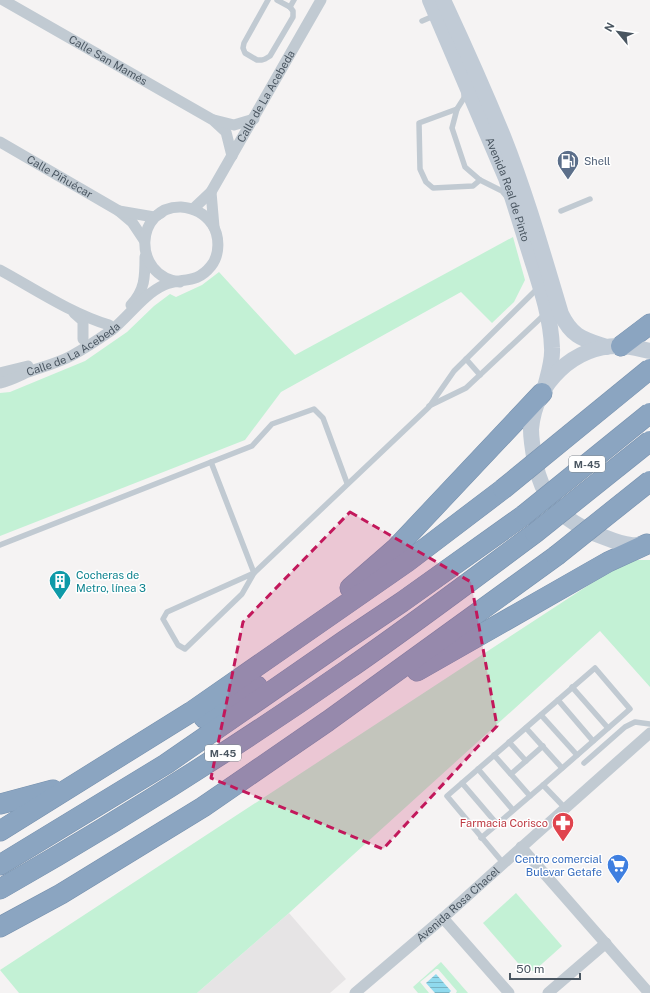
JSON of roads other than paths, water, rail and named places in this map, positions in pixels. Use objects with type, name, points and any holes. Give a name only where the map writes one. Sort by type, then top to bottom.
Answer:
[{"type":"highway","points":[[613,347],[650,324]]},
{"type":"highway","points":[[0,831],[191,712],[407,562],[503,489],[650,369]]},
{"type":"highway","points":[[278,651],[396,548],[544,390]]},
{"type":"highway","name":"M-45","points":[[0,865],[166,764],[402,602],[524,515],[650,413]]},
{"type":"highway","name":"M-45","points":[[0,889],[46,863],[188,776],[348,670],[535,533],[650,441]]},
{"type":"highway","points":[[0,927],[61,894],[203,808],[328,721],[556,556],[650,481]]},
{"type":"highway","points":[[328,721],[364,704],[435,660],[608,562],[645,547]]},
{"type":"highway","points":[[0,837],[320,648],[344,641]]},
{"type":"highway","points":[[0,804],[76,783]]},
{"type":"main road","name":"Avenida Real de Pinto","points":[[430,0],[429,18],[465,82],[506,178],[540,286],[550,325],[552,350],[550,368],[544,390]]},
{"type":"main road","name":"Avenida Real de Pinto","points":[[443,0],[473,64],[511,158],[561,314],[569,329],[573,333],[582,338],[613,347]]},
{"type":"main road","points":[[645,547],[606,538],[575,524],[554,505],[539,479],[532,445],[532,421],[536,406],[544,390],[559,370],[572,359],[587,352],[613,347],[650,351]]},
{"type":"street","name":"Calle San Mamés","points":[[3,0],[213,120],[226,132],[232,156]]},
{"type":"street","name":"Calle de La Acebeda","points":[[193,209],[211,192],[254,119],[320,0]]},
{"type":"street","name":"Calle San Mamés","points":[[213,120],[234,125],[254,119]]},
{"type":"street","name":"Calle Piñuécar","points":[[0,142],[119,210],[132,222],[144,240]]},
{"type":"street","points":[[211,192],[214,227],[218,246],[212,265],[198,278],[180,282],[162,277],[154,270],[148,261],[145,252],[144,240],[147,230],[153,220],[161,213],[169,209],[180,207],[193,209],[202,213],[214,227]]},
{"type":"street","name":"Calle Piñuécar","points":[[119,210],[154,217],[161,213]]},
{"type":"street","name":"Calle de La Acebeda","points":[[0,373],[41,363],[69,350],[83,339],[109,325],[138,298],[145,281],[145,252]]},
{"type":"street","points":[[0,270],[71,309],[91,319],[109,325]]},
{"type":"street","name":"Calle de La Acebeda","points":[[0,383],[70,356],[112,330],[151,293],[165,285],[180,282]]},
{"type":"street","points":[[71,309],[83,321],[83,339]]},
{"type":"street","name":"Avenida Rosa Chacel","points":[[362,991],[650,733]]},
{"type":"street","points":[[521,847],[649,993]]},
{"type":"street","points":[[443,918],[509,993]]},
{"type":"street","points":[[548,993],[606,943]]},
{"type":"lane","points":[[268,0],[244,43],[243,48],[245,53],[257,60],[262,60],[270,56],[293,17],[293,11],[290,7],[277,0]]},
{"type":"lane","points":[[290,7],[294,0]]},
{"type":"lane","points":[[465,82],[464,98],[457,109],[452,128],[465,167],[480,180],[502,191],[515,204]]},
{"type":"lane","points":[[457,109],[419,123],[420,169],[426,182],[434,188],[474,186],[480,180]]},
{"type":"lane","points":[[561,211],[590,199]]},
{"type":"lane","points":[[254,573],[167,612],[163,620],[178,645],[185,649],[242,594],[254,573],[347,483],[429,407],[454,371],[540,286]]},
{"type":"lane","points":[[429,407],[466,388],[547,313]]},
{"type":"lane","points":[[466,359],[480,375]]},
{"type":"lane","points":[[0,545],[252,446],[272,424],[314,409],[323,418],[347,483]]},
{"type":"lane","points":[[211,462],[254,573]]},
{"type":"lane","points":[[482,838],[630,709],[595,668],[447,796],[482,838],[504,864]]},
{"type":"lane","points":[[572,687],[608,728]]},
{"type":"lane","points":[[558,700],[593,741]]},
{"type":"lane","points":[[541,715],[577,754]]},
{"type":"lane","points":[[584,763],[625,727],[635,722],[650,724]]},
{"type":"lane","points":[[526,728],[562,768]]},
{"type":"lane","points":[[509,742],[526,761]]},
{"type":"lane","points":[[511,774],[543,746]]},
{"type":"lane","points":[[494,755],[530,796]]},
{"type":"lane","points":[[478,769],[513,810]]},
{"type":"lane","points":[[462,783],[497,824]]},
{"type":"lane","points":[[543,785],[565,808]]},
{"type":"water","points":[[436,974],[451,991],[449,993],[435,993],[426,983]]},
{"type":"place","name":"Shell","points":[[568,180]]},
{"type":"place","name":"Cocheras de Metro, línea 3","points":[[60,600]]},
{"type":"place","name":"Farmacia Corisco","points":[[563,842]]},
{"type":"place","name":"Centro comercial Bulevar Getafe","points":[[618,884]]}]
